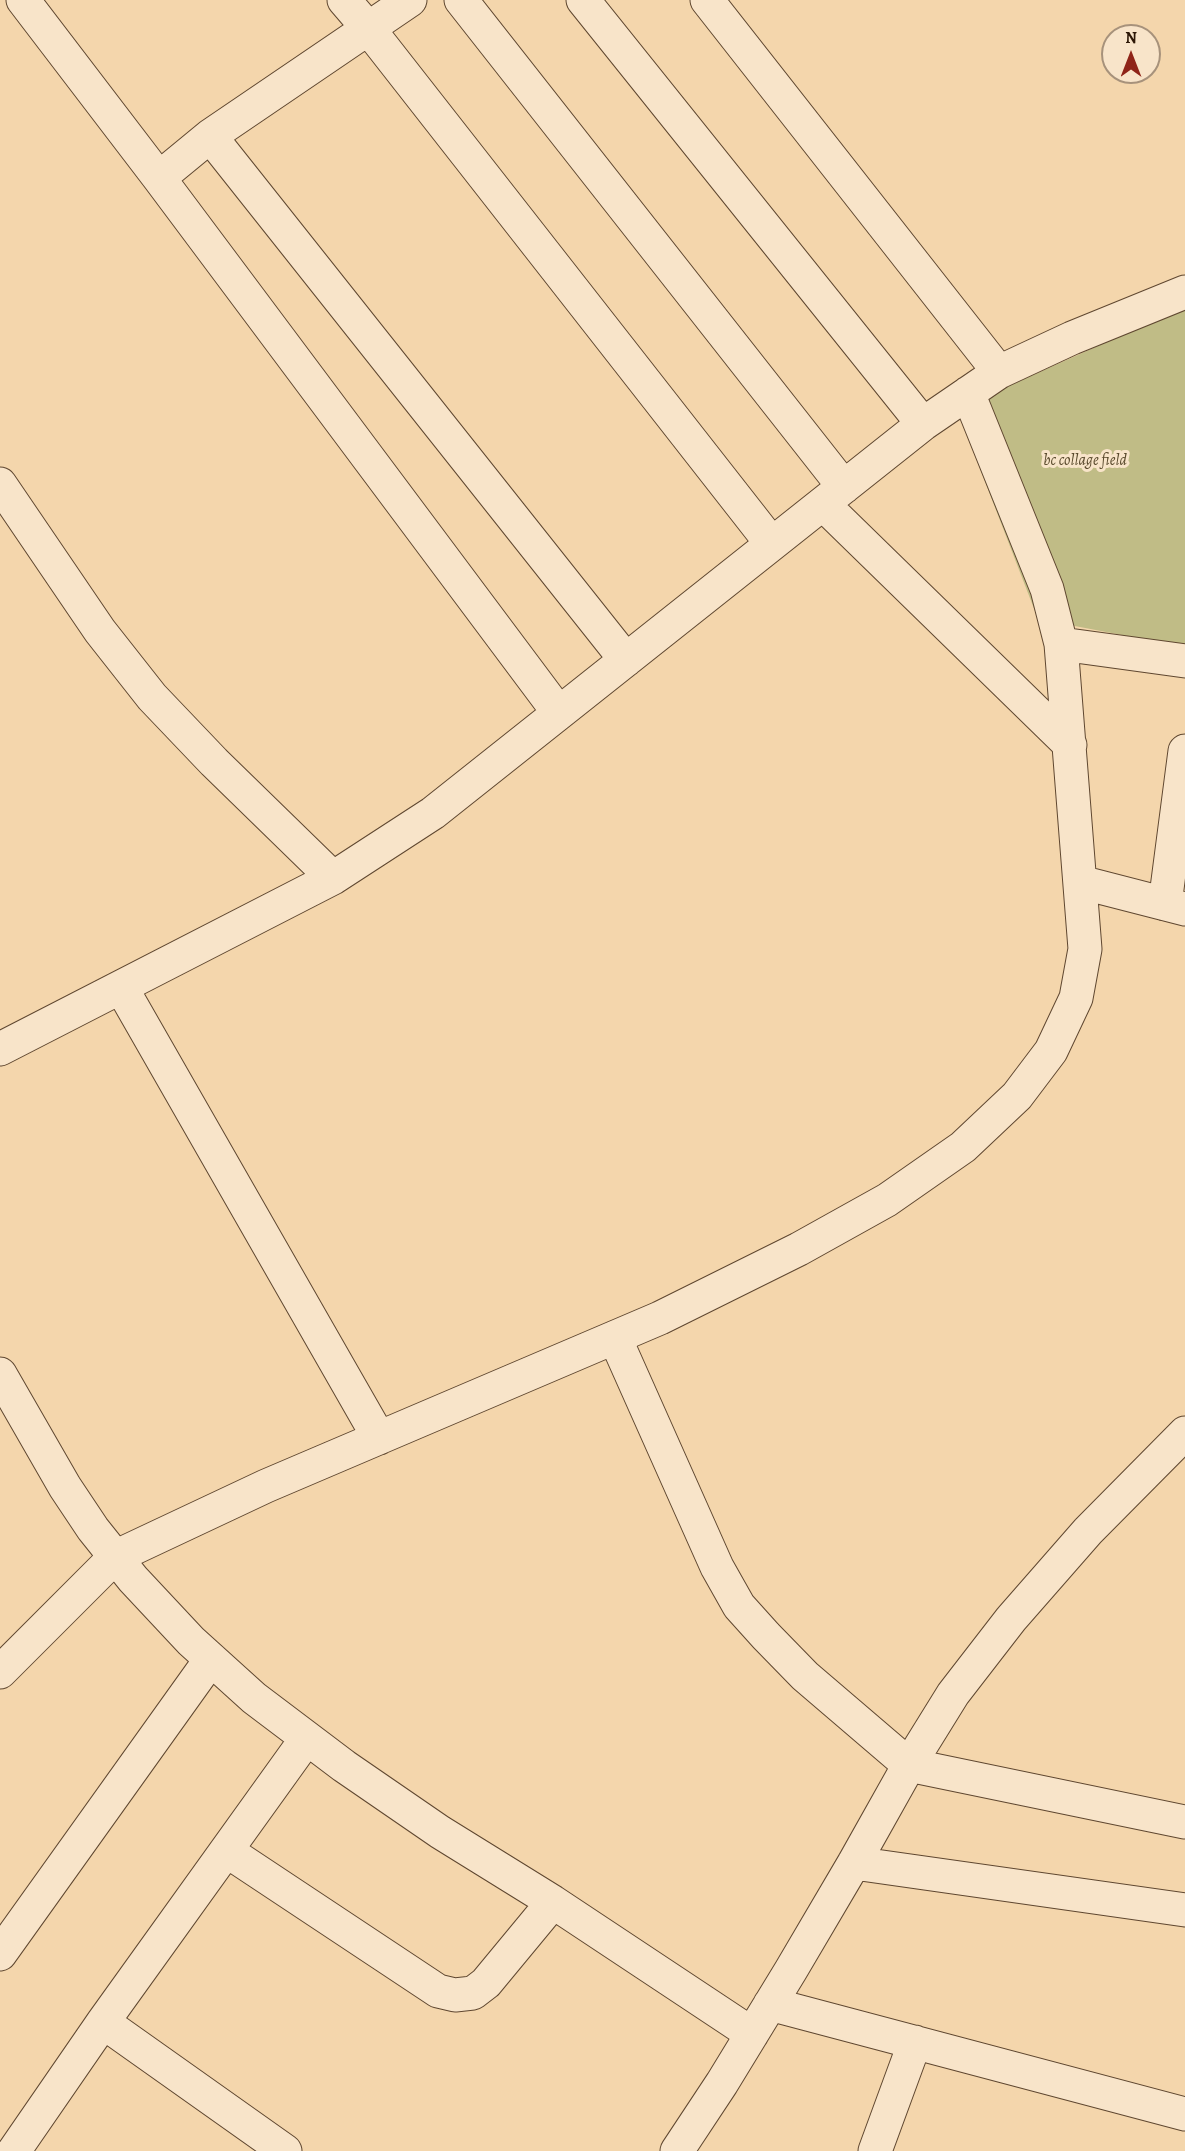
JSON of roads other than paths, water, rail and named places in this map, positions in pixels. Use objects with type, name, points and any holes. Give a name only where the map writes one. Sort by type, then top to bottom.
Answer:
[{"type":"street","points":[[23,0],[559,713]]},
{"type":"street","points":[[344,0],[772,544]]},
{"type":"street","points":[[159,178],[210,136],[410,0]]},
{"type":"street","points":[[461,0],[833,496],[1070,746]]},
{"type":"street","points":[[583,0],[923,424]]},
{"type":"street","points":[[708,0],[999,372]]},
{"type":"street","points":[[210,136],[626,660]]},
{"type":"street","points":[[0,1049],[333,878],[433,813],[923,424],[968,393],[999,372],[1072,338],[1185,292]]},
{"type":"street","points":[[0,1672],[115,1557],[205,1513],[660,1318],[800,1249],[887,1200],[963,1147],[1017,1096],[1051,1051],[1076,998],[1085,948],[1061,644],[1047,589],[968,393]]},
{"type":"street","points":[[0,484],[100,631],[152,697],[214,762],[333,878]]},
{"type":"street","points":[[1061,644],[1185,661]]},
{"type":"street","points":[[1080,882],[1175,907],[1185,751]]},
{"type":"street","points":[[121,987],[379,1438]]},
{"type":"street","points":[[615,1338],[717,1567],[739,1606],[805,1676],[909,1765],[1185,1822]]},
{"type":"street","points":[[0,1374],[65,1487],[93,1529],[133,1580],[191,1641],[254,1698],[440,1832],[553,1902],[752,2034]]},
{"type":"street","points":[[677,2151],[752,2034],[953,1694],[1011,1619],[1088,1531],[1185,1433]]},
{"type":"street","points":[[0,1954],[211,1659]]},
{"type":"street","points":[[14,2151],[103,2022],[307,1738]]},
{"type":"street","points":[[227,1851],[438,1991],[455,1995],[473,1993],[486,1983],[553,1902]]},
{"type":"street","points":[[854,1863],[1185,1910]]},
{"type":"street","points":[[770,2004],[1185,2114]]},
{"type":"street","points":[[103,2022],[285,2151]]},
{"type":"street","points":[[875,2151],[915,2042]]},
{"type":"park label","name":"bc collage field","points":[[1085,461]]}]
